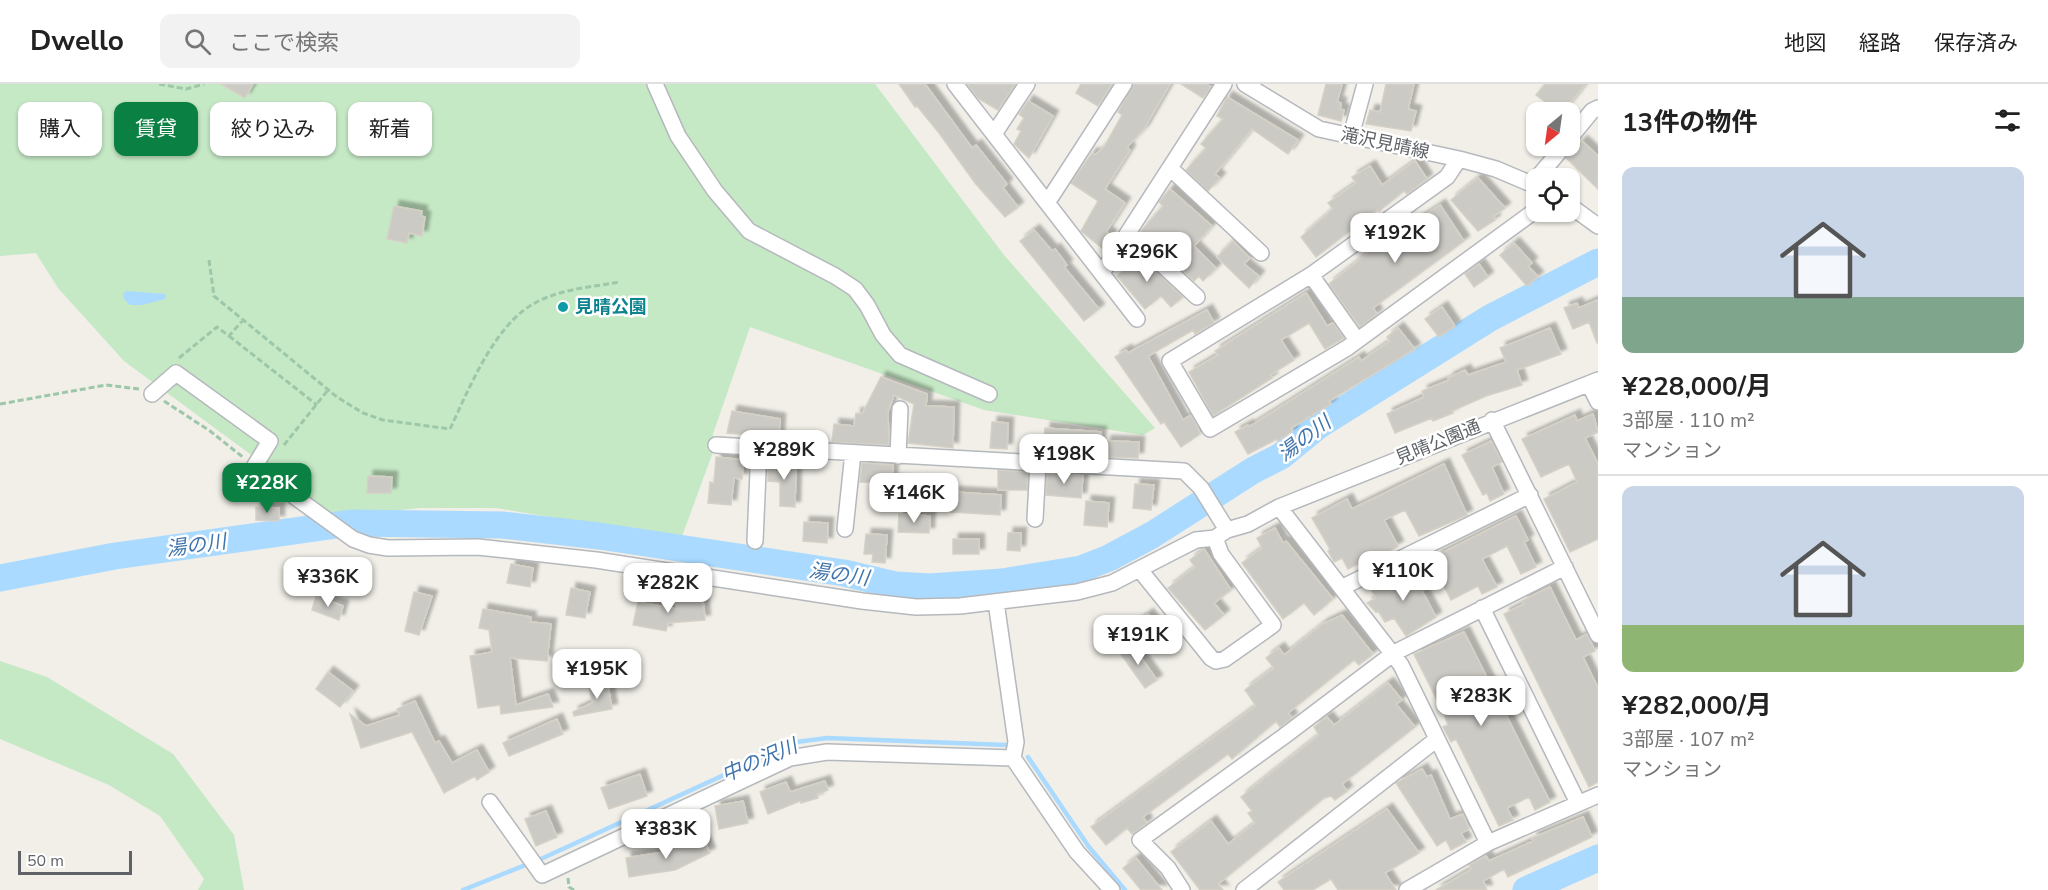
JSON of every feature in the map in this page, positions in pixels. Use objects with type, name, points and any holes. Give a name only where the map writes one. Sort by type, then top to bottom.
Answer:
[{"type":"street","points":[[654,84],[678,136],[715,191],[749,231],[835,276],[855,289],[867,305],[883,335],[900,355],[989,394]]},
{"type":"street","points":[[955,84],[1137,319]]},
{"type":"street","points":[[994,134],[1027,84]]},
{"type":"street","points":[[1047,202],[1124,84]]},
{"type":"street","points":[[1102,273],[1224,84]]},
{"type":"street","name":"滝沢見晴線","points":[[1245,84],[1261,88],[1319,129],[1459,159],[1526,179]]},
{"type":"street","points":[[1351,136],[1365,84]]},
{"type":"street","points":[[1580,129],[1596,112]]},
{"type":"street","points":[[1547,168],[1556,156]]},
{"type":"street","points":[[1459,159],[1447,177],[1311,275],[1170,361],[1210,429],[1357,340],[1526,217]]},
{"type":"street","points":[[1170,168],[1261,253]]},
{"type":"street","points":[[1580,213],[1598,226]]},
{"type":"street","points":[[1128,233],[1197,297]]},
{"type":"street","points":[[1311,275],[1357,340]]},
{"type":"street","points":[[146,389],[176,373],[270,441],[254,467]]},
{"type":"street","points":[[1593,382],[1598,402]]},
{"type":"street","name":"見晴公園通","points":[[254,467],[353,539],[369,546],[388,548],[478,547],[596,561],[809,594],[916,607],[996,602],[1077,592],[1112,583],[1196,540],[1248,524],[1279,507],[1492,420],[1593,382]]},
{"type":"street","points":[[898,456],[900,409]]},
{"type":"street","points":[[1492,420],[1598,635]]},
{"type":"street","points":[[716,446],[1184,471],[1201,488],[1213,507],[1221,534],[1221,554],[1273,624],[1225,659],[1216,661],[1140,570]]},
{"type":"street","points":[[755,541],[759,448]]},
{"type":"street","points":[[845,528],[853,453]]},
{"type":"street","points":[[1035,519],[1038,464]]},
{"type":"street","points":[[1343,588],[1530,495]]},
{"type":"street","points":[[1279,507],[1394,653],[1488,843]]},
{"type":"street","points":[[1182,890],[1168,868],[1140,840],[1283,737],[1394,653],[1565,567]]},
{"type":"street","points":[[996,602],[1016,742],[1013,758],[1077,852],[1112,890]]},
{"type":"street","points":[[1482,608],[1578,803]]},
{"type":"street","points":[[1244,890],[1437,739]]},
{"type":"street","points":[[490,802],[536,866],[790,758],[827,752],[1013,758]]},
{"type":"street","points":[[1407,890],[1488,843],[1598,795]]},
{"type":"path","points":[[159,84],[186,89],[204,84]]},
{"type":"path","points":[[209,260],[214,296],[328,390],[363,413],[383,420],[450,429],[487,355],[512,321],[534,303],[565,292],[620,282]]},
{"type":"path","points":[[229,336],[243,320]]},
{"type":"path","points":[[171,364],[217,327],[316,405]]},
{"type":"path","points":[[0,404],[106,385],[146,389],[210,431],[254,467]]},
{"type":"path","points":[[282,447],[328,390]]},
{"type":"green space","name":"見晴公園","points":[[0,84],[875,84],[1004,255],[1155,428],[1143,435],[984,410],[750,327],[713,434],[713,452],[681,539],[496,508],[419,508],[335,517],[124,361],[58,288],[36,253],[0,256]]},
{"type":"green space","points":[[0,661],[47,677],[173,754],[234,835],[244,890],[198,890],[204,879],[160,816],[109,785],[0,739]]},
{"type":"water","points":[[127,291],[166,294],[165,299],[142,305],[130,305],[124,299],[123,293]]},
{"type":"building","points":[[221,84],[253,84],[245,98]]},
{"type":"building","points":[[899,84],[925,84],[972,148],[976,145],[1007,184],[1003,188],[1018,207],[1005,217],[975,183],[939,133],[917,106],[915,107]]},
{"type":"building","points":[[967,84],[1015,84],[998,110],[979,99]]},
{"type":"building","points":[[1081,84],[1112,84],[1098,106],[1076,93]]},
{"type":"building","points":[[1134,84],[1170,84],[1144,129],[1127,147],[1130,150],[1105,189],[1125,203],[1106,232],[1111,235],[1102,248],[1081,231],[1098,201],[1071,183],[1092,153],[1095,155],[1104,147],[1122,115],[1118,112]]},
{"type":"building","points":[[1181,84],[1206,84],[1211,87],[1203,98]]},
{"type":"building","points":[[1326,84],[1342,84],[1337,102],[1341,103],[1340,109],[1344,110],[1341,121],[1318,115]]},
{"type":"building","points":[[1386,84],[1414,84],[1408,109],[1416,111],[1411,131],[1366,124],[1370,110],[1380,112]]},
{"type":"building","points":[[1545,84],[1585,84],[1571,102],[1545,102],[1536,95]]},
{"type":"building","points":[[1227,97],[1298,140],[1288,154],[1252,129],[1215,174],[1220,178],[1208,191],[1186,170],[1206,148],[1201,144],[1223,119],[1217,116]]},
{"type":"building","points":[[1028,101],[1053,116],[1029,158],[1014,144],[1021,131],[1017,129],[1024,118],[1019,114]]},
{"type":"building","points":[[1582,141],[1598,156],[1598,189],[1580,172],[1580,168],[1576,168],[1566,158],[1580,156]]},
{"type":"building","points":[[1415,161],[1427,179],[1407,194],[1404,191],[1379,211],[1378,209],[1316,257],[1301,237],[1333,209],[1328,203],[1356,183],[1352,177],[1370,166],[1382,185]]},
{"type":"building","points":[[1478,178],[1505,208],[1493,217],[1495,220],[1478,231],[1451,200]]},
{"type":"building","points":[[1170,189],[1212,226],[1194,246],[1216,268],[1203,281],[1199,276],[1194,281],[1141,231],[1163,206],[1159,202]]},
{"type":"building","points":[[1440,205],[1464,241],[1373,308],[1377,314],[1360,327],[1329,284],[1367,254]]},
{"type":"building","points":[[394,206],[422,211],[421,216],[425,217],[422,236],[409,233],[407,243],[387,239]]},
{"type":"building","points":[[1034,230],[1052,251],[1055,249],[1067,265],[1064,267],[1099,309],[1084,321],[1020,241]]},
{"type":"building","points":[[1233,241],[1250,258],[1244,264],[1259,276],[1249,288],[1217,257]]},
{"type":"building","points":[[1514,243],[1532,263],[1528,266],[1538,277],[1527,286],[1500,255]]},
{"type":"building","points":[[1134,251],[1183,297],[1171,307],[1161,296],[1145,309],[1117,276],[1132,263],[1127,257]]},
{"type":"building","points":[[1479,264],[1488,277],[1474,287],[1465,274]]},
{"type":"building","points":[[1306,293],[1327,326],[1333,323],[1344,338],[1325,349],[1309,323],[1281,340],[1294,360],[1270,375],[1272,378],[1213,416],[1189,372],[1218,355],[1215,351]]},
{"type":"building","points":[[1598,300],[1597,343],[1589,322],[1573,329],[1564,308],[1577,303],[1579,308]]},
{"type":"building","points":[[1442,307],[1455,326],[1439,337],[1425,319]]},
{"type":"building","points":[[1207,310],[1214,323],[1195,334],[1193,330],[1148,356],[1183,420],[1191,415],[1198,428],[1200,434],[1181,447],[1164,422],[1161,424],[1115,357],[1126,350],[1128,353]]},
{"type":"building","points":[[1398,328],[1415,349],[1329,401],[1331,404],[1291,428],[1293,431],[1278,441],[1277,439],[1248,454],[1235,432],[1248,425],[1249,427],[1359,357],[1361,361],[1390,341],[1387,337]]},
{"type":"building","points":[[1550,328],[1561,354],[1517,370],[1522,385],[1486,396],[1452,411],[1453,413],[1433,421],[1432,418],[1395,433],[1387,414],[1424,397],[1422,391],[1449,380],[1448,378],[1465,370],[1468,375],[1506,362],[1500,348]]},
{"type":"building","points":[[881,377],[927,394],[926,406],[954,407],[953,448],[908,443],[914,404],[894,395],[888,412],[889,445],[832,442],[834,424],[854,426],[856,413],[862,414]]},
{"type":"building","points":[[732,411],[780,419],[779,437],[727,433]]},
{"type":"building","points":[[1593,414],[1598,432],[1585,438],[1598,464],[1598,539],[1570,552],[1544,499],[1577,482],[1569,464],[1541,477],[1522,439],[1575,415],[1577,421]]},
{"type":"building","points":[[992,422],[1008,423],[1007,449],[990,448]]},
{"type":"building","points":[[1045,428],[1101,432],[1099,450],[1063,446],[1062,454],[1043,453]]},
{"type":"building","points":[[1106,441],[1139,442],[1138,458],[1103,457]]},
{"type":"building","points":[[1491,441],[1502,462],[1492,467],[1504,494],[1490,501],[1487,493],[1483,495],[1462,455]]},
{"type":"building","points":[[716,457],[743,460],[742,479],[734,478],[731,505],[708,503],[710,482],[714,483]]},
{"type":"building","points":[[768,462],[796,463],[795,507],[780,506],[780,482],[768,481]]},
{"type":"building","points":[[862,463],[893,465],[892,480],[910,481],[908,502],[888,500],[888,497],[883,496],[884,483],[860,482]]},
{"type":"building","points":[[1444,464],[1467,515],[1419,536],[1405,510],[1384,520],[1398,546],[1384,554],[1382,551],[1348,569],[1342,558],[1334,562],[1328,551],[1330,549],[1312,518],[1347,499],[1352,509]]},
{"type":"building","points":[[998,470],[1028,472],[1027,490],[998,490]]},
{"type":"building","points":[[1047,473],[1083,475],[1081,498],[1046,495]]},
{"type":"building","points":[[368,476],[392,477],[391,493],[367,493]]},
{"type":"building","points":[[1135,484],[1154,485],[1151,510],[1133,508]]},
{"type":"building","points":[[954,492],[1001,495],[1000,515],[950,512],[950,500],[954,500]]},
{"type":"building","points":[[1086,501],[1109,503],[1107,527],[1084,525]]},
{"type":"building","points":[[256,507],[279,508],[279,521],[256,520]]},
{"type":"building","points":[[899,514],[930,516],[929,533],[898,532]]},
{"type":"building","points":[[1516,516],[1528,540],[1524,542],[1536,567],[1521,574],[1507,546],[1482,559],[1497,587],[1482,594],[1478,586],[1451,600],[1433,565],[1440,562],[1436,556]]},
{"type":"building","points":[[804,522],[828,523],[827,543],[803,541]]},
{"type":"building","points":[[1275,528],[1283,543],[1286,541],[1333,599],[1314,615],[1304,603],[1283,619],[1242,563],[1262,548],[1257,538]]},
{"type":"building","points":[[1008,533],[1021,533],[1020,551],[1007,550]]},
{"type":"building","points":[[866,534],[887,535],[885,563],[872,562],[873,554],[864,554]]},
{"type":"building","points":[[953,539],[979,539],[979,554],[953,554]]},
{"type":"building","points":[[1204,549],[1231,590],[1214,603],[1224,615],[1205,630],[1168,588],[1195,567],[1190,560]]},
{"type":"building","points":[[511,564],[533,568],[530,587],[507,583]]},
{"type":"building","points":[[1410,568],[1436,617],[1406,636],[1394,618],[1385,622],[1378,611],[1376,612],[1367,603],[1376,598],[1371,589]]},
{"type":"building","points":[[1550,587],[1576,640],[1587,634],[1595,651],[1583,657],[1598,688],[1598,782],[1589,787],[1504,614],[1524,604],[1522,601]]},
{"type":"building","points":[[571,588],[590,592],[585,618],[566,615]]},
{"type":"building","points":[[414,592],[432,596],[419,635],[405,631]]},
{"type":"building","points":[[316,596],[343,606],[339,620],[312,610]]},
{"type":"building","points":[[703,600],[705,620],[668,623],[666,631],[633,625],[638,602],[677,609],[676,602]]},
{"type":"building","points":[[483,609],[531,617],[530,622],[551,624],[547,661],[510,658],[516,705],[548,694],[553,707],[501,714],[500,705],[478,708],[470,656],[492,652],[489,630],[479,628]]},
{"type":"building","points":[[1148,614],[1160,631],[1145,641],[1133,625]]},
{"type":"building","points":[[1342,615],[1373,654],[1359,665],[1354,660],[1288,713],[1292,718],[1280,727],[1276,721],[1232,759],[1228,754],[1143,817],[1147,823],[1132,834],[1127,828],[1106,845],[1091,827],[1256,706],[1245,690],[1274,668],[1266,658],[1279,648],[1284,655],[1323,624]]},
{"type":"building","points":[[1464,632],[1550,802],[1535,810],[1529,797],[1507,808],[1513,820],[1499,826],[1456,739],[1451,742],[1443,727],[1448,725],[1444,714],[1414,654]]},
{"type":"building","points":[[1132,645],[1157,680],[1145,688],[1120,653]]},
{"type":"building","points":[[328,672],[353,691],[340,707],[316,689]]},
{"type":"building","points":[[603,682],[604,687],[608,686],[612,709],[574,716],[573,712],[596,701],[592,701],[589,684]]},
{"type":"building","points":[[1388,683],[1402,700],[1396,704],[1415,727],[1342,784],[1347,791],[1335,800],[1331,796],[1324,798],[1218,884],[1223,890],[1200,890],[1171,852],[1211,821],[1228,844],[1255,823],[1248,813],[1252,811],[1241,797],[1319,735],[1314,727],[1327,717],[1334,725]]},
{"type":"building","points":[[415,701],[435,743],[439,741],[452,763],[477,750],[489,772],[477,780],[475,776],[444,793],[412,732],[361,748],[350,714],[366,726],[400,715],[397,709]]},
{"type":"building","points":[[557,719],[563,734],[509,756],[503,743]]},
{"type":"building","points":[[1422,769],[1427,777],[1431,775],[1450,819],[1463,814],[1469,829],[1461,833],[1466,842],[1451,850],[1446,840],[1437,846],[1396,783]]},
{"type":"building","points":[[640,774],[647,796],[609,809],[601,788]]},
{"type":"building","points":[[825,781],[828,790],[817,794],[818,798],[801,803],[800,801],[768,814],[760,792],[786,782],[790,792]]},
{"type":"building","points":[[743,801],[748,823],[719,829],[715,806]]},
{"type":"building","points":[[1387,809],[1419,853],[1385,873],[1396,890],[1338,890],[1331,879],[1313,890],[1284,890],[1278,882]]},
{"type":"building","points":[[546,811],[557,837],[536,846],[525,819]]},
{"type":"building","points":[[1583,817],[1592,837],[1508,877],[1504,869],[1483,881],[1487,890],[1436,890],[1472,869],[1469,865],[1486,856],[1489,861],[1533,841],[1532,838]]},
{"type":"building","points":[[704,840],[710,853],[675,870],[629,877],[626,858],[671,851],[685,843],[687,848]]},
{"type":"building","points":[[1136,858],[1162,890],[1141,890],[1123,868]]},
{"type":"waterway","name":"湯の川","points":[[0,578],[115,556],[351,523],[502,525],[599,536],[844,573],[895,585],[930,587],[1002,582],[1081,569],[1109,558],[1152,535],[1252,471],[1281,456],[1319,425],[1490,318],[1598,262]]},
{"type":"waterway","name":"中の沢川","points":[[463,890],[543,858],[796,742],[827,738],[1006,745]]},
{"type":"waterway","name":"中の沢川","points":[[1028,757],[1089,847],[1125,890]]},
{"type":"waterway","points":[[1526,890],[1598,858]]},
{"type":"place","name":"見晴公園","points":[[563,307]]}]
